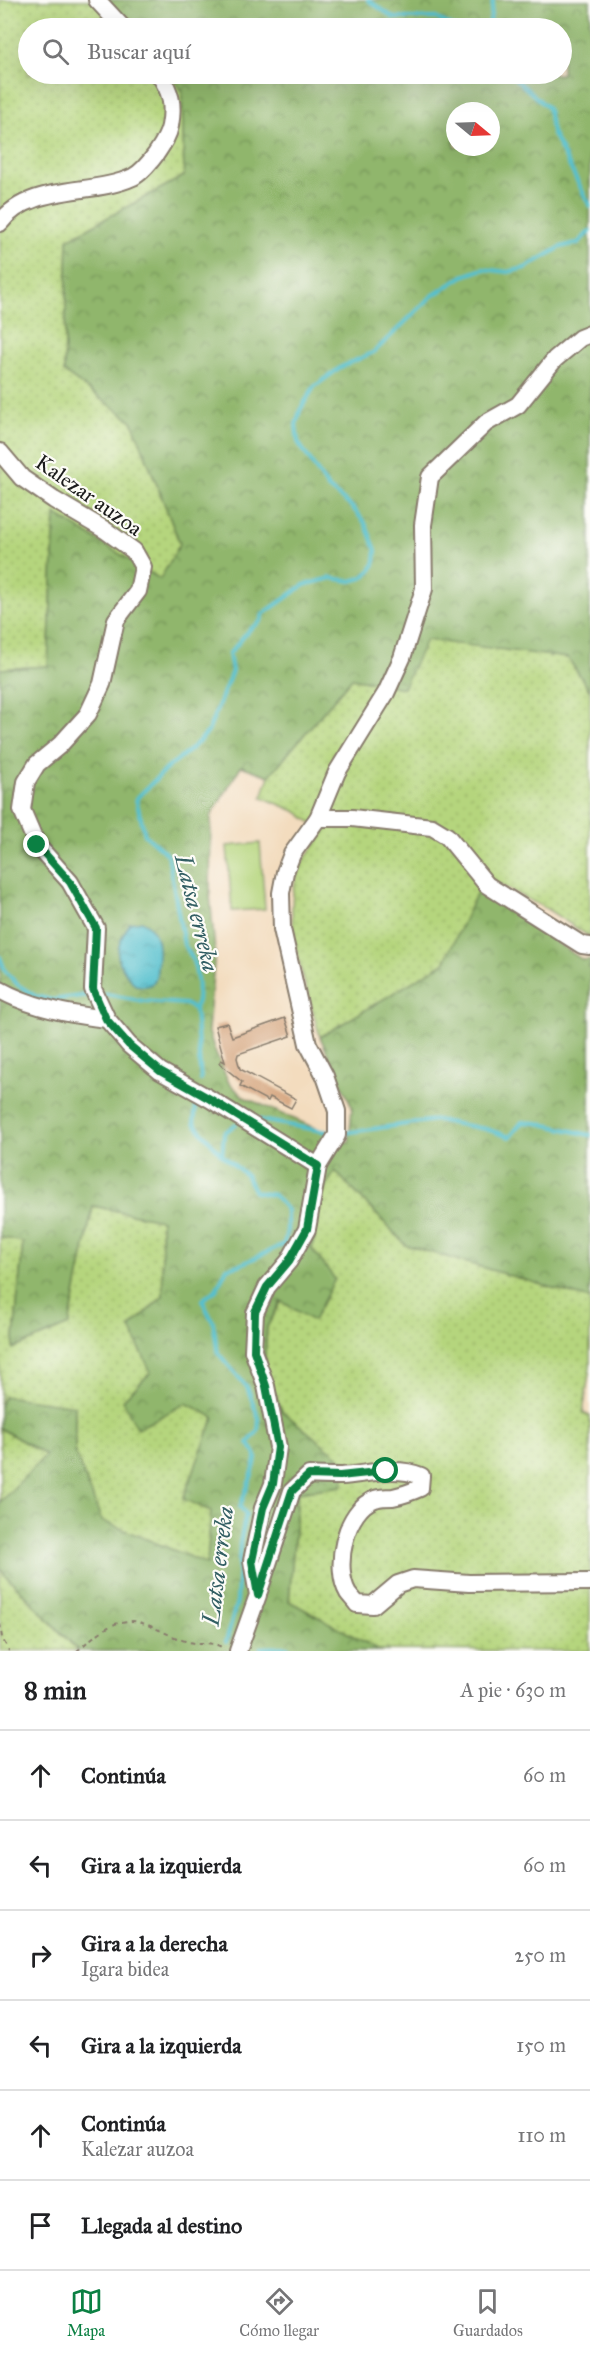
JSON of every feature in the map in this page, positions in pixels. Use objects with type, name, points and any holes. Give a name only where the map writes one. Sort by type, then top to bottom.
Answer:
[{"type":"street","points":[[97,0],[114,18]]},
{"type":"street","points":[[0,223],[7,213],[32,201],[72,190],[107,185],[135,176],[152,159],[168,136],[172,112],[170,89],[166,84]]},
{"type":"street","points":[[258,1595],[252,1561],[263,1508],[273,1484],[278,1447],[266,1386],[254,1351],[255,1312],[267,1287],[289,1261],[307,1229],[318,1166],[337,1135],[337,1111],[325,1077],[308,1044],[282,929],[281,892],[285,872],[292,854],[318,818],[337,772],[386,693],[402,658],[424,589],[423,525],[430,490],[430,477],[486,423],[518,405],[555,359],[580,338],[590,334]]},
{"type":"street","name":"Kalezar auzoa","points":[[0,452],[22,478],[134,551],[143,567],[138,591],[116,620],[102,684],[88,714],[60,745],[37,764],[26,782],[22,810],[37,845],[70,882],[96,928],[93,989],[106,1019],[129,1045],[160,1071],[318,1166]]},
{"type":"street","points":[[318,818],[352,818],[432,827],[447,837],[487,885],[582,945],[590,946]]},
{"type":"street","points":[[0,990],[75,1016],[106,1019]]},
{"type":"street","points":[[238,1651],[292,1491],[309,1475],[340,1476],[409,1471],[421,1476],[420,1488],[408,1494],[375,1498],[359,1508],[348,1526],[343,1550],[342,1572],[348,1592],[357,1604],[373,1605],[398,1584],[413,1579],[469,1583],[590,1582]]},
{"type":"path","points":[[77,1651],[98,1633],[122,1622],[140,1622],[187,1642],[217,1644],[227,1651]]},
{"type":"path","points":[[0,1624],[9,1651]]},
{"type":"green space","points":[[0,0],[107,0],[122,18],[18,18],[18,84],[177,84],[182,90],[184,176],[68,239],[64,372],[132,421],[180,544],[160,580],[55,515],[48,666],[0,669]]},
{"type":"green space","points":[[107,0],[590,0],[590,691],[568,658],[426,640],[403,688],[352,678],[269,776],[241,766],[211,816],[210,895],[215,952],[208,1030],[216,1054],[229,1083],[244,1097],[349,1143],[352,1107],[320,1037],[444,963],[478,890],[583,960],[590,959],[590,1299],[406,1245],[335,1171],[323,1192],[312,1249],[335,1279],[313,1321],[281,1301],[267,1327],[264,1366],[282,1411],[347,1464],[342,1486],[298,1492],[289,1601],[379,1650],[390,1651],[75,1651],[77,1649],[0,1569],[0,1502],[46,1455],[0,1428],[0,1407],[4,1396],[75,1406],[75,1453],[102,1521],[207,1564],[211,1511],[183,1499],[214,1417],[186,1403],[137,1429],[123,1400],[151,1372],[130,1328],[163,1296],[161,1220],[93,1206],[69,1325],[13,1349],[23,1242],[0,1237],[0,669],[48,666],[55,514],[160,579],[180,544],[132,421],[64,372],[68,239],[184,176],[182,90],[177,84],[572,84],[572,18],[122,18]]},
{"type":"green space","points":[[425,639],[568,658],[590,691],[590,937],[547,909],[490,880],[478,891],[444,963],[320,1037],[297,952],[292,908],[294,887],[300,867],[325,833],[297,812],[262,797],[269,776],[352,678],[403,688]]},
{"type":"green space","points":[[260,843],[265,909],[232,911],[227,846]]},
{"type":"green space","points":[[335,1171],[406,1245],[590,1299],[590,1367],[583,1413],[590,1416],[590,1651],[379,1650],[289,1602],[298,1492],[347,1464],[282,1411],[264,1366],[267,1327],[312,1249],[323,1192]]},
{"type":"green space","points":[[93,1206],[161,1220],[163,1296],[130,1328],[151,1372],[137,1429],[186,1403],[214,1417],[184,1499],[211,1511],[207,1564],[102,1521],[75,1453],[75,1406],[0,1407],[0,1237],[23,1242],[13,1348],[69,1325]]},
{"type":"green space","points":[[0,1428],[46,1455],[0,1502]]},
{"type":"green space","points":[[0,1569],[77,1650],[0,1651]]},
{"type":"water","points":[[142,921],[153,930],[158,948],[156,978],[151,985],[144,986],[135,985],[119,962],[118,955],[120,941],[130,923]]},
{"type":"building","points":[[285,1018],[291,1036],[238,1054],[237,1058],[240,1069],[296,1099],[291,1108],[270,1097],[268,1101],[240,1086],[242,1082],[219,1063],[221,1060],[225,1062],[215,1026],[227,1023],[232,1037]]},
{"type":"waterway","points":[[368,0],[394,18]]},
{"type":"waterway","points":[[490,18],[493,0]]},
{"type":"waterway","points":[[394,18],[436,18]]},
{"type":"waterway","points":[[521,84],[548,108],[552,132],[590,206]]},
{"type":"waterway","name":"Latsa erreka","points":[[201,1080],[195,1009],[198,993],[197,975],[184,945],[168,855],[145,835],[136,799],[208,732],[232,671],[229,654],[250,629],[261,621],[263,614],[304,585],[331,578],[351,581],[362,578],[372,569],[376,550],[365,523],[352,507],[328,488],[298,442],[296,425],[300,410],[314,387],[341,367],[374,352],[432,296],[463,276],[483,269],[508,272],[525,268],[561,247],[578,243],[590,231]]},
{"type":"waterway","points":[[0,957],[5,971],[18,985],[35,996],[52,1000],[89,995]]},
{"type":"waterway","points":[[106,994],[144,1001],[185,1004],[195,1009]]},
{"type":"waterway","name":"Latsa erreka","points":[[196,1105],[194,1123],[222,1155],[246,1175],[255,1192],[274,1195],[287,1210],[284,1244],[242,1264],[227,1268],[216,1290],[202,1300],[213,1322],[218,1353],[247,1387],[259,1419],[258,1431],[248,1443],[255,1453],[256,1460],[240,1507],[246,1514],[240,1543],[237,1601],[226,1642]]},
{"type":"waterway","points":[[255,1119],[328,1132]]},
{"type":"waterway","points":[[344,1133],[435,1120],[486,1129],[510,1137],[522,1122],[537,1123],[590,1135]]},
{"type":"waterway","points":[[222,1155],[224,1133],[236,1124]]},
{"type":"waterway","points":[[261,1648],[287,1647],[292,1651]]},
{"type":"route","points":[[37,845],[70,882],[96,928],[93,989],[106,1019],[129,1045],[160,1071],[318,1166],[307,1229],[289,1261],[267,1287],[255,1312],[254,1351],[266,1386],[278,1447],[273,1484],[263,1508],[252,1561],[258,1595],[292,1491],[309,1475],[340,1476],[386,1471]]}]
